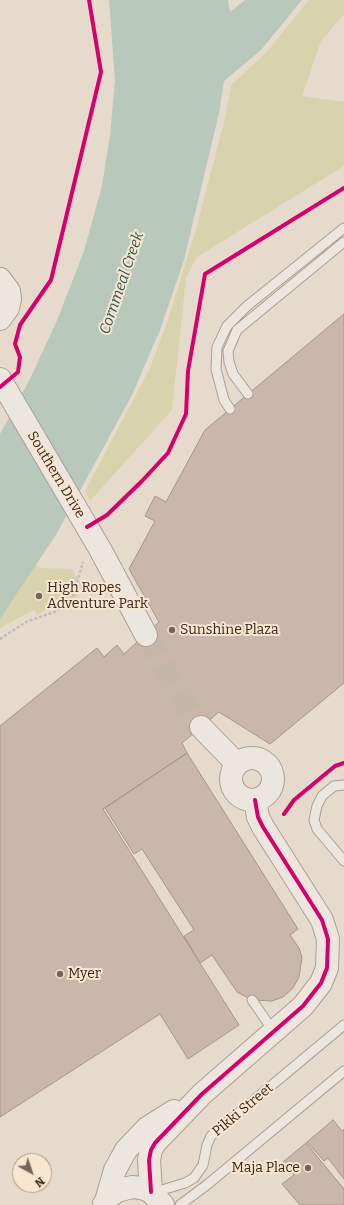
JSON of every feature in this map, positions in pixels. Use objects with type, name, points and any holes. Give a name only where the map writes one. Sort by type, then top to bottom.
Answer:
[{"type":"street","points":[[0,279],[9,291],[10,299],[8,308],[0,318]]},
{"type":"street","name":"Southern Drive","points":[[4,386],[79,512],[146,634]]},
{"type":"street","points":[[201,727],[237,764]]},
{"type":"street","points":[[248,758],[255,758],[266,763],[271,768],[274,775],[272,788],[262,798],[255,800],[245,799],[239,796],[234,790],[231,777],[237,764],[248,758]]},
{"type":"street","points":[[156,1196],[149,1164],[152,1147],[202,1094],[274,1032],[308,1000],[321,983],[327,968],[328,939],[317,910],[258,817],[255,800]]},
{"type":"street","points":[[105,1203],[115,1170],[122,1157],[138,1136],[154,1123],[202,1094]]},
{"type":"street","points":[[105,1203],[118,1191],[127,1187],[137,1187],[156,1196]]},
{"type":"lane","points":[[230,409],[224,400],[216,369],[217,346],[227,326],[248,306],[344,228]]},
{"type":"lane","points":[[248,394],[233,374],[229,362],[228,352],[237,330],[344,242]]},
{"type":"lane","points":[[344,785],[334,786],[322,796],[317,806],[314,820],[317,829],[344,861]]},
{"type":"lane","points":[[252,1000],[274,1032]]},
{"type":"lane","name":"Pikki Street","points":[[156,1196],[194,1178],[203,1166],[210,1136],[344,1025]]},
{"type":"lane","points":[[180,1205],[208,1184],[344,1071]]},
{"type":"path","points":[[0,639],[26,622],[57,611],[72,596],[80,577],[81,564],[86,557]]},
{"type":"shaded area","points":[[309,0],[344,0],[344,14],[321,41],[302,96],[344,102],[344,166],[197,257],[186,278],[172,410],[90,501],[85,491],[149,370],[168,320],[195,233],[226,114],[231,85],[264,55]]},
{"type":"shaded area","name":"High Ropes Adventure Park","points":[[0,552],[41,568],[72,569],[82,586],[72,606],[52,607],[37,615],[34,610],[0,628]]},
{"type":"water","name":"Cornmeal Creek","points":[[109,0],[228,0],[230,12],[245,0],[302,0],[261,50],[224,81],[219,113],[184,260],[160,330],[132,395],[57,533],[0,619],[0,434],[30,379],[58,318],[84,251],[102,186],[110,135],[115,80]]},
{"type":"building","name":"Sunshine Plaza","points":[[344,314],[344,683],[270,744],[219,712],[182,743],[187,753],[103,809],[239,1025],[188,1059],[160,1014],[0,1117],[0,726],[97,648],[104,657],[117,645],[124,654],[159,622],[129,569],[155,521],[145,516],[155,496],[166,502],[205,430]]},
{"type":"building","points":[[187,753],[298,929],[290,935],[299,948],[302,957],[299,977],[293,988],[283,997],[272,1001],[252,1000],[237,992],[212,955],[200,963],[184,936],[194,930],[142,849],[134,854],[105,808]]},
{"type":"building","points":[[333,1120],[342,1131],[344,1129],[344,1179],[328,1158],[324,1161],[307,1142]]},
{"type":"building","name":"Maja Place","points":[[306,1143],[344,1189],[344,1205],[300,1205],[282,1184],[294,1175],[283,1162]]},
{"type":"tunnel","points":[[146,635],[176,689],[201,727]]},
{"type":"cycle path","points":[[0,387],[18,372],[20,357],[15,344],[20,325],[51,280],[101,72],[89,0]]},
{"type":"cycle path","points":[[87,527],[107,515],[168,453],[186,414],[188,371],[205,274],[344,188]]},
{"type":"cycle path","points":[[284,814],[294,800],[335,766],[344,763]]},
{"type":"cycle path","points":[[151,1192],[149,1160],[151,1150],[155,1143],[202,1094],[303,1006],[321,983],[327,968],[328,939],[322,920],[263,827],[258,817],[255,800]]},
{"type":"place","name":"High Ropes Adventure Park","points":[[39,596]]},
{"type":"place","name":"Sunshine Plaza","points":[[172,630]]},
{"type":"place","name":"Myer","points":[[60,974]]},
{"type":"place","name":"Maja Place","points":[[308,1168]]}]
